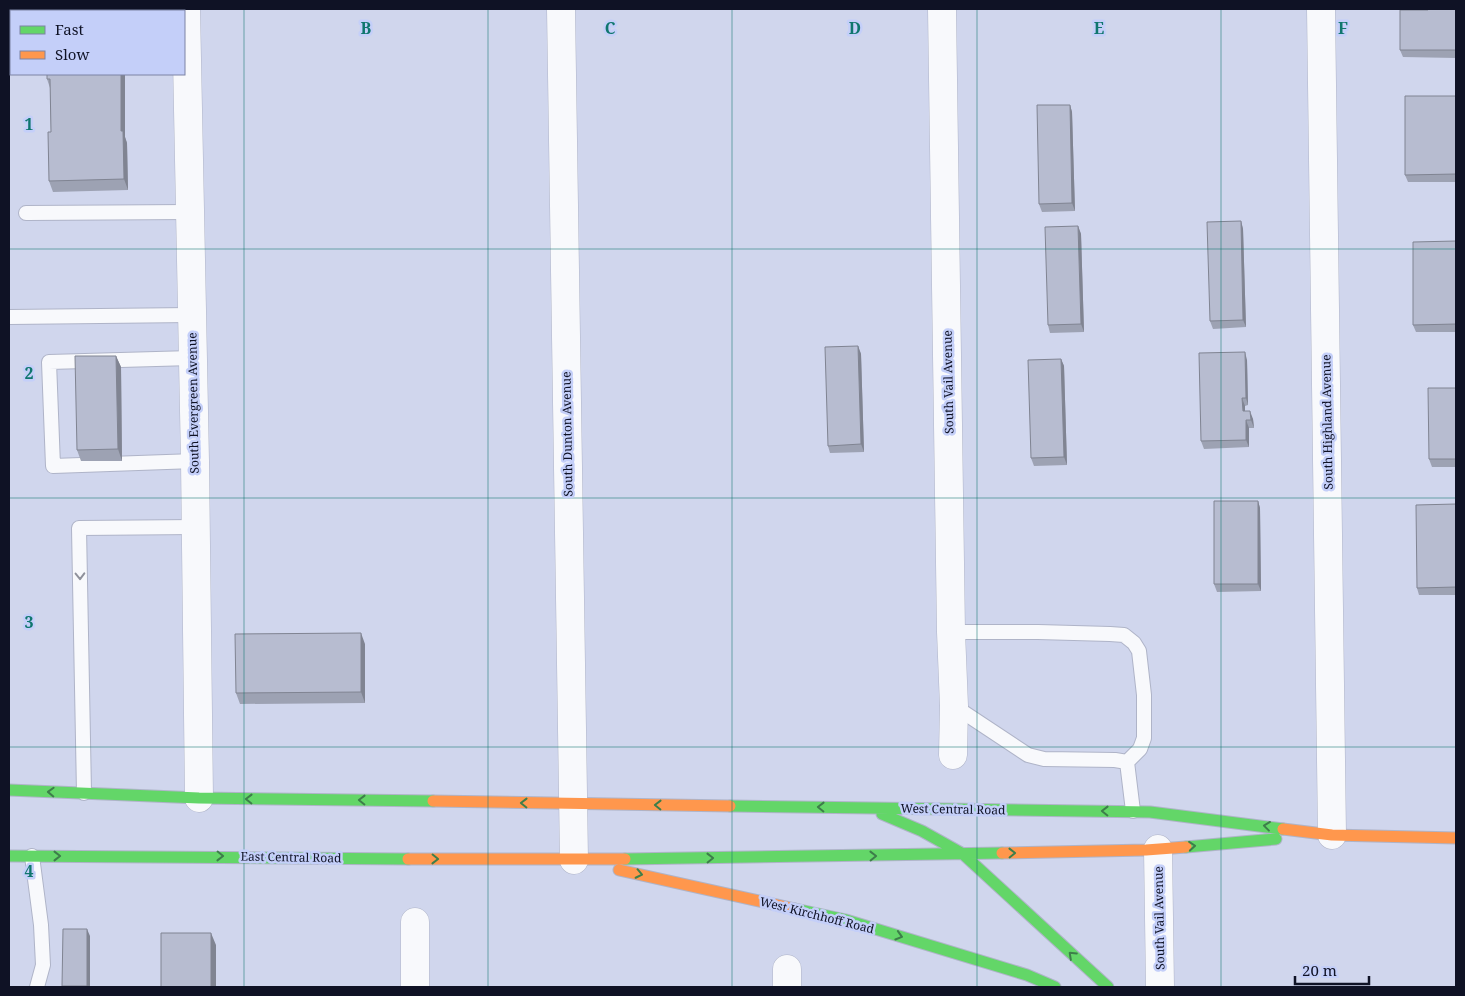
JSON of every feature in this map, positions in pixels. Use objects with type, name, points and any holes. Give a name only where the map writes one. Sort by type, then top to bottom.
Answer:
[{"type":"main road","points":[[9,790],[199,798],[573,804]]},
{"type":"main road","name":"West Central Road","points":[[573,804],[1134,811],[1332,835],[1456,838]]},
{"type":"main road","points":[[869,808],[922,831],[963,854],[1108,987]]},
{"type":"main road","name":"West Central Road","points":[[574,860],[1158,849],[1332,835]]},
{"type":"main road","name":"East Central Road","points":[[9,856],[574,860]]},
{"type":"main road","name":"West Kirchhoff Road","points":[[574,860],[846,920],[1028,975],[1055,987]]},
{"type":"street","name":"South Dunton Avenue","points":[[561,9],[574,860]]},
{"type":"street","name":"South Vail Avenue","points":[[942,9],[954,706],[953,755]]},
{"type":"street","name":"South Highland Avenue","points":[[1321,9],[1332,835]]},
{"type":"street","name":"South Evergreen Avenue","points":[[185,22],[195,461],[199,798]]},
{"type":"street","name":"South Vail Avenue","points":[[1158,849],[1160,987]]},
{"type":"street","points":[[414,987],[415,922]]},
{"type":"lane","points":[[26,213],[189,212]]},
{"type":"lane","points":[[9,317],[191,315]]},
{"type":"lane","points":[[192,358],[49,362],[52,466],[195,461]]},
{"type":"lane","points":[[84,793],[80,528],[196,527]]},
{"type":"lane","points":[[952,632],[1124,635],[1134,643],[1139,651],[1144,694],[1144,738],[1140,749],[1127,762]]},
{"type":"lane","points":[[954,706],[1028,755],[1044,759],[1115,760],[1127,762]]},
{"type":"lane","points":[[1127,762],[1134,811]]},
{"type":"lane","points":[[32,856],[41,925],[43,965],[38,987]]},
{"type":"building","points":[[1456,9],[1456,50],[1400,50],[1400,10]]},
{"type":"building","points":[[47,75],[121,75],[121,131],[123,131],[124,179],[49,181],[48,132],[51,132],[50,79],[47,79]]},
{"type":"building","points":[[1405,96],[1456,96],[1456,174],[1405,175]]},
{"type":"building","points":[[1037,105],[1070,105],[1072,203],[1039,204]]},
{"type":"building","points":[[1241,221],[1243,320],[1210,321],[1207,222]]},
{"type":"building","points":[[1078,226],[1081,324],[1048,325],[1045,227]]},
{"type":"building","points":[[1456,241],[1456,324],[1413,325],[1413,242]]},
{"type":"building","points":[[858,346],[861,444],[828,446],[825,347]]},
{"type":"building","points":[[1245,352],[1246,398],[1242,398],[1243,411],[1250,411],[1251,420],[1246,420],[1246,440],[1201,441],[1199,353]]},
{"type":"building","points":[[75,356],[116,356],[118,449],[77,450]]},
{"type":"building","points":[[1061,359],[1064,457],[1031,458],[1028,360]]},
{"type":"building","points":[[1428,388],[1456,388],[1456,459],[1429,459]]},
{"type":"building","points":[[1214,501],[1258,501],[1258,584],[1214,584]]},
{"type":"building","points":[[1456,504],[1456,587],[1417,588],[1416,505]]},
{"type":"building","points":[[361,633],[361,692],[236,693],[235,634]]},
{"type":"building","points":[[63,929],[87,929],[87,986],[62,986]]},
{"type":"building","points":[[161,933],[211,933],[211,987],[161,987]]},
{"type":"traffic: fast","points":[[9,790],[199,798],[433,801]]},
{"type":"traffic: fast","points":[[730,806],[1150,812],[1283,829]]},
{"type":"traffic: fast","points":[[882,814],[922,831],[963,854],[1108,987]]},
{"type":"traffic: fast","points":[[1186,847],[1276,839]]},
{"type":"traffic: fast","points":[[625,859],[1002,853]]},
{"type":"traffic: fast","points":[[9,856],[408,859]]},
{"type":"traffic: fast","points":[[795,909],[846,920],[1027,975],[1055,987]]},
{"type":"traffic: slow","points":[[433,801],[730,806]]},
{"type":"traffic: slow","points":[[1283,829],[1332,835],[1456,838]]},
{"type":"traffic: slow","points":[[1002,853],[1146,850],[1186,847]]},
{"type":"traffic: slow","points":[[408,859],[625,859]]},
{"type":"traffic: slow","points":[[619,870],[795,909]]}]
